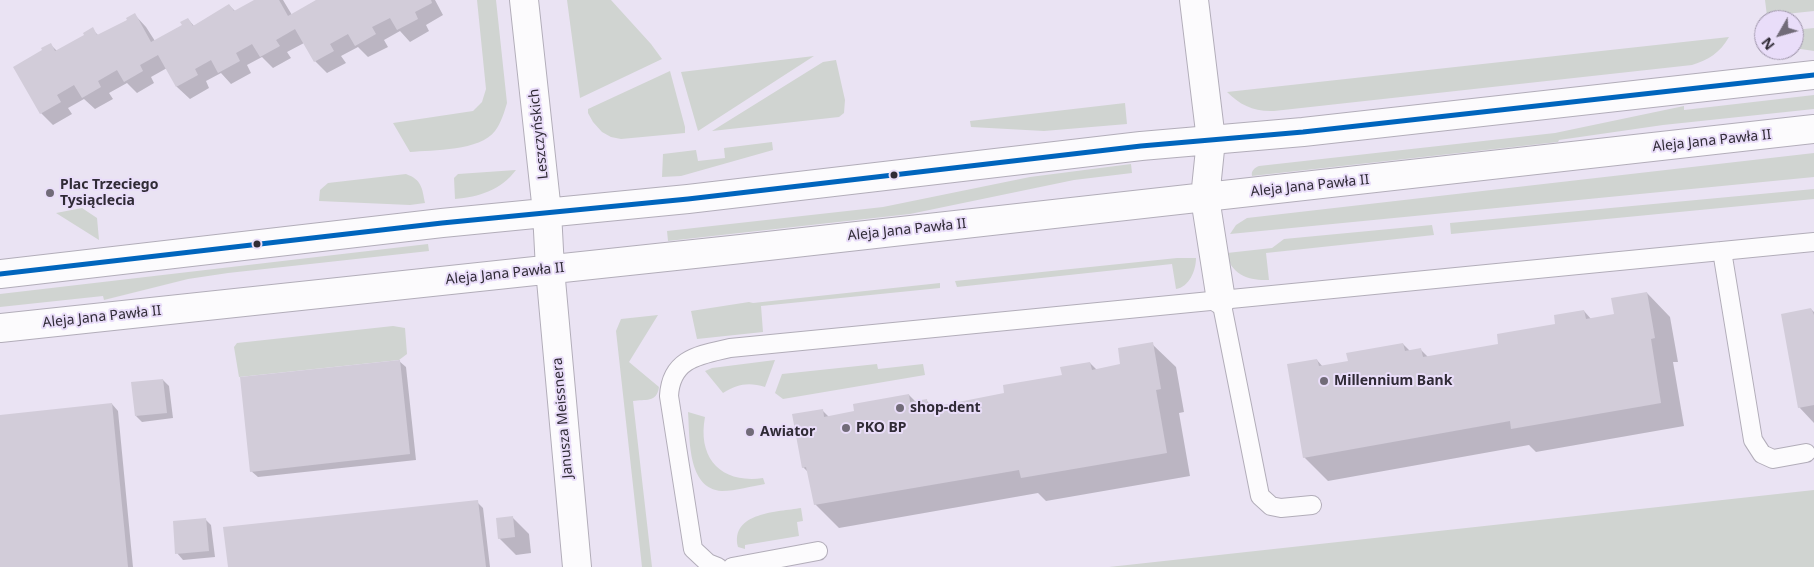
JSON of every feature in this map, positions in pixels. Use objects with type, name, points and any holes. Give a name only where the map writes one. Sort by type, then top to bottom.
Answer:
[{"type":"main road","name":"Leszczyńskich","points":[[524,0],[547,212],[550,269]]},
{"type":"main road","points":[[1195,6],[1211,140],[1205,198],[1222,300]]},
{"type":"main road","points":[[0,274],[547,212],[688,199],[1141,146],[1303,132],[1814,75]]},
{"type":"main road","name":"Aleja Jana Pawła II","points":[[0,328],[1205,198],[1814,129]]},
{"type":"main road","name":"Janusza Meissnera","points":[[550,269],[577,567]]},
{"type":"lane","points":[[718,567],[708,563],[693,549],[669,396],[673,378],[693,356],[730,348],[1814,242]]},
{"type":"lane","points":[[1722,251],[1753,440],[1762,454],[1773,459],[1806,453]]},
{"type":"lane","points":[[1222,300],[1260,496],[1271,506],[1280,508],[1312,505]]},
{"type":"lane","points":[[732,567],[818,551]]},
{"type":"shaded area","points":[[477,0],[496,0],[507,103],[501,121],[488,138],[468,146],[410,152],[393,123],[473,111],[482,102],[486,89]]},
{"type":"shaded area","points":[[567,0],[611,0],[662,59],[580,98]]},
{"type":"shaded area","points":[[1765,0],[1814,0],[1814,11],[1766,10]]},
{"type":"shaded area","points":[[1814,28],[1814,51],[1804,50],[1804,29]]},
{"type":"shaded area","points":[[1729,37],[1713,55],[1692,65],[1274,111],[1248,107],[1237,101],[1227,92]]},
{"type":"shaded area","points":[[814,56],[698,131],[681,72]]},
{"type":"shaded area","points":[[836,60],[845,100],[844,113],[839,117],[712,131],[823,62]]},
{"type":"shaded area","points":[[670,71],[685,133],[621,139],[611,137],[602,132],[593,122],[588,109]]},
{"type":"shaded area","points":[[1814,95],[1814,109],[1663,125],[1559,140],[1558,142],[1252,176],[1253,170],[1259,166],[1555,133],[1684,106],[1684,110]]},
{"type":"shaded area","points":[[1125,103],[1127,124],[1044,131],[971,127],[970,121]]},
{"type":"shaded area","points":[[772,142],[773,150],[681,176],[662,177],[663,154],[696,150],[698,161],[725,158],[724,148]]},
{"type":"shaded area","points":[[1814,153],[1814,177],[1230,234],[1236,225],[1247,218]]},
{"type":"shaded area","points":[[1131,164],[1132,173],[1074,180],[910,214],[668,241],[667,231],[883,207],[1030,177]]},
{"type":"shaded area","points":[[516,170],[504,183],[489,191],[455,199],[454,178],[458,174]]},
{"type":"shaded area","points":[[406,174],[418,182],[422,189],[425,203],[410,205],[319,201],[320,190],[328,183]]},
{"type":"shaded area","points":[[1814,189],[1814,199],[1451,234],[1450,223]]},
{"type":"shaded area","points":[[82,208],[97,218],[99,240],[56,213]]},
{"type":"shaded area","points":[[1432,225],[1434,235],[1266,253],[1269,280],[1248,278],[1242,275],[1232,267],[1227,253],[1272,248],[1284,239]]},
{"type":"shaded area","points":[[428,244],[429,251],[188,279],[104,300],[103,296],[0,307],[0,294]]},
{"type":"shaded area","points":[[1177,258],[1196,258],[1191,278],[1181,288],[1176,289],[1172,264],[957,287],[955,281]]},
{"type":"shaded area","points":[[940,283],[940,288],[761,306],[763,332],[697,339],[691,311],[749,302]]},
{"type":"shaded area","points":[[658,315],[629,362],[659,387],[656,396],[653,398],[633,401],[652,567],[642,567],[616,331],[621,319]]},
{"type":"shaded area","points":[[393,326],[405,328],[407,354],[399,360],[239,377],[234,347],[237,343]]},
{"type":"shaded area","points":[[775,360],[765,387],[743,385],[723,393],[705,371],[712,368]]},
{"type":"shaded area","points":[[877,364],[878,369],[923,364],[925,375],[783,399],[775,393],[782,374]]},
{"type":"shaded area","points":[[688,412],[705,417],[705,445],[709,456],[716,466],[736,477],[748,479],[763,478],[765,484],[722,491],[711,488],[702,481],[696,472],[690,448]]},
{"type":"shaded area","points":[[1814,490],[1814,567],[1109,567]]},
{"type":"shaded area","points":[[801,508],[803,521],[797,522],[799,536],[745,545],[745,549],[738,547],[737,535],[741,527],[748,520],[769,513]]},
{"type":"building","points":[[254,0],[279,0],[288,16],[316,0],[431,0],[432,3],[415,12],[418,19],[397,30],[390,18],[372,27],[376,34],[355,46],[348,34],[330,44],[334,51],[314,62],[295,29],[276,40],[280,46],[260,57],[252,44],[236,53],[240,61],[218,73],[211,60],[195,69],[198,75],[176,87],[158,55],[140,65],[143,71],[124,82],[117,70],[98,81],[101,87],[82,98],[74,85],[57,95],[61,102],[40,114],[13,67],[51,43],[55,51],[84,35],[83,33],[93,27],[97,35],[127,20],[126,18],[135,13],[151,42],[182,25],[180,22],[188,18],[193,26],[229,4],[234,11]]},
{"type":"building","points":[[1647,292],[1655,338],[1651,339],[1661,403],[1511,429],[1510,421],[1303,458],[1287,364],[1317,359],[1319,366],[1348,361],[1346,353],[1403,343],[1405,351],[1421,348],[1423,357],[1498,344],[1497,334],[1555,324],[1554,315],[1584,310],[1586,319],[1614,314],[1611,298]]},
{"type":"building","points":[[1811,308],[1814,315],[1814,405],[1798,408],[1781,314]]},
{"type":"building","points":[[1153,342],[1161,389],[1156,390],[1167,453],[1021,478],[1019,470],[814,505],[806,467],[802,468],[792,414],[823,409],[824,417],[854,411],[853,404],[909,394],[910,402],[927,399],[928,408],[1004,393],[1003,385],[1062,375],[1060,367],[1090,362],[1092,370],[1120,364],[1118,348]]},
{"type":"building","points":[[400,360],[410,454],[250,472],[240,377]]},
{"type":"building","points":[[163,379],[167,413],[135,416],[131,382]]},
{"type":"building","points":[[112,403],[128,567],[0,567],[0,415]]},
{"type":"building","points":[[478,500],[486,567],[228,567],[223,527]]},
{"type":"building","points":[[513,516],[515,537],[498,539],[496,518]]},
{"type":"building","points":[[206,518],[209,551],[175,554],[173,521]]},
{"type":"transit line","points":[[0,274],[442,223],[688,199],[1141,146],[1303,132],[1814,75]]},
{"type":"place","name":"Plac Trzeciego Tysiąclecia","points":[[50,193]]},
{"type":"place","name":"Millennium Bank","points":[[1324,381]]},
{"type":"place","name":"shop-dent","points":[[900,408]]},
{"type":"place","name":"PKO BP","points":[[846,428]]},
{"type":"place","name":"Awiator","points":[[750,432]]}]
